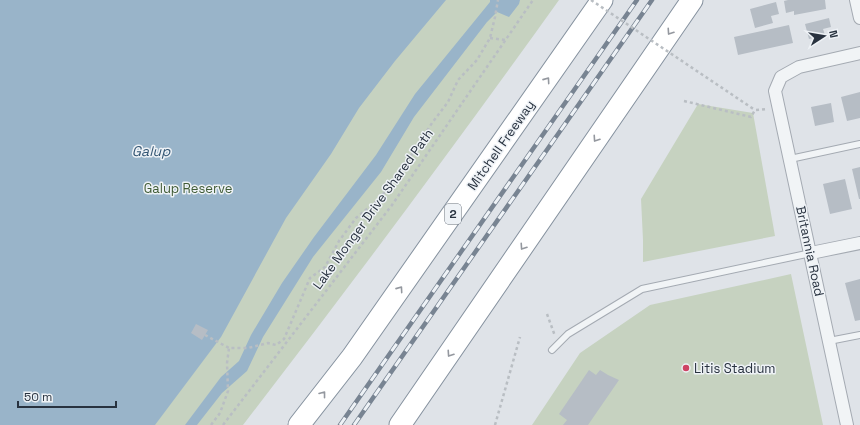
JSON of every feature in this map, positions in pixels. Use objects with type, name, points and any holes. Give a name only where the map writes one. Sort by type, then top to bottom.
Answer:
[{"type":"highway","name":"Mitchell Freeway","points":[[299,425],[352,357],[602,0]]},
{"type":"highway","points":[[400,425],[692,0]]},
{"type":"street","points":[[856,0],[860,18]]},
{"type":"street","name":"Britannia Road","points":[[847,425],[775,91],[781,77],[799,67],[860,53]]},
{"type":"street","points":[[811,253],[860,243]]},
{"type":"lane","points":[[790,159],[860,144]]},
{"type":"lane","points":[[552,350],[568,334],[642,288],[811,253]]},
{"type":"lane","points":[[829,341],[860,335]]},
{"type":"path","points":[[205,335],[229,348],[248,348],[268,343],[276,345],[284,339],[310,278],[325,267],[339,241],[356,218],[379,199],[398,176],[432,123],[448,102],[458,80],[477,60],[490,38],[498,0]]},
{"type":"path","name":"Lake Monger Drive Shared Path","points":[[223,425],[392,205],[533,0]]},
{"type":"path","points":[[591,0],[755,110],[751,117],[684,101]]},
{"type":"path","points":[[490,38],[505,40]]},
{"type":"path","points":[[547,314],[558,344]]},
{"type":"path","points":[[495,425],[520,338]]},
{"type":"path","points":[[211,425],[220,413],[228,392],[226,363],[229,348]]},
{"type":"green space","name":"Galup","points":[[0,0],[559,0],[403,214],[243,425],[0,425]]},
{"type":"green space","points":[[698,104],[753,113],[775,236],[643,262],[641,199]]},
{"type":"green space","points":[[791,274],[823,425],[532,425],[580,353],[650,305]]},
{"type":"water","name":"Galup","points":[[0,0],[446,0],[395,61],[359,108],[331,154],[286,218],[221,337],[155,425],[0,425]]},
{"type":"water","points":[[490,0],[520,0],[519,4],[509,17],[497,12],[487,22],[414,117],[381,172],[313,257],[263,337],[247,371],[222,393],[197,425],[185,425],[221,377],[239,361],[251,335],[282,283],[314,237],[376,155],[415,94],[490,2]]},
{"type":"building","points":[[825,0],[826,9],[794,15],[794,11],[786,13],[784,1]]},
{"type":"building","points":[[776,2],[779,14],[771,16],[773,23],[755,28],[750,9]]},
{"type":"building","points":[[829,18],[831,27],[823,29],[825,35],[809,39],[805,24]]},
{"type":"building","points":[[789,25],[793,43],[738,55],[734,37]]},
{"type":"building","points":[[860,92],[860,118],[847,121],[841,97]]},
{"type":"building","points":[[831,103],[834,122],[815,126],[811,107]]},
{"type":"building","points":[[860,167],[860,199],[859,199],[852,169]]},
{"type":"building","points":[[845,179],[852,209],[830,214],[823,184]]},
{"type":"building","points":[[860,279],[860,320],[855,321],[845,283]]},
{"type":"building","points":[[196,324],[208,330],[202,340],[191,333]]},
{"type":"building","points":[[589,370],[596,375],[600,370],[619,380],[588,425],[563,425],[567,420],[559,414]]},
{"type":"railway","points":[[340,425],[637,0]]},
{"type":"railway","points":[[354,425],[652,0]]},
{"type":"place","name":"Litis Stadium","points":[[686,368]]},
{"type":"park label","name":"Galup Reserve","points":[[188,188]]}]
